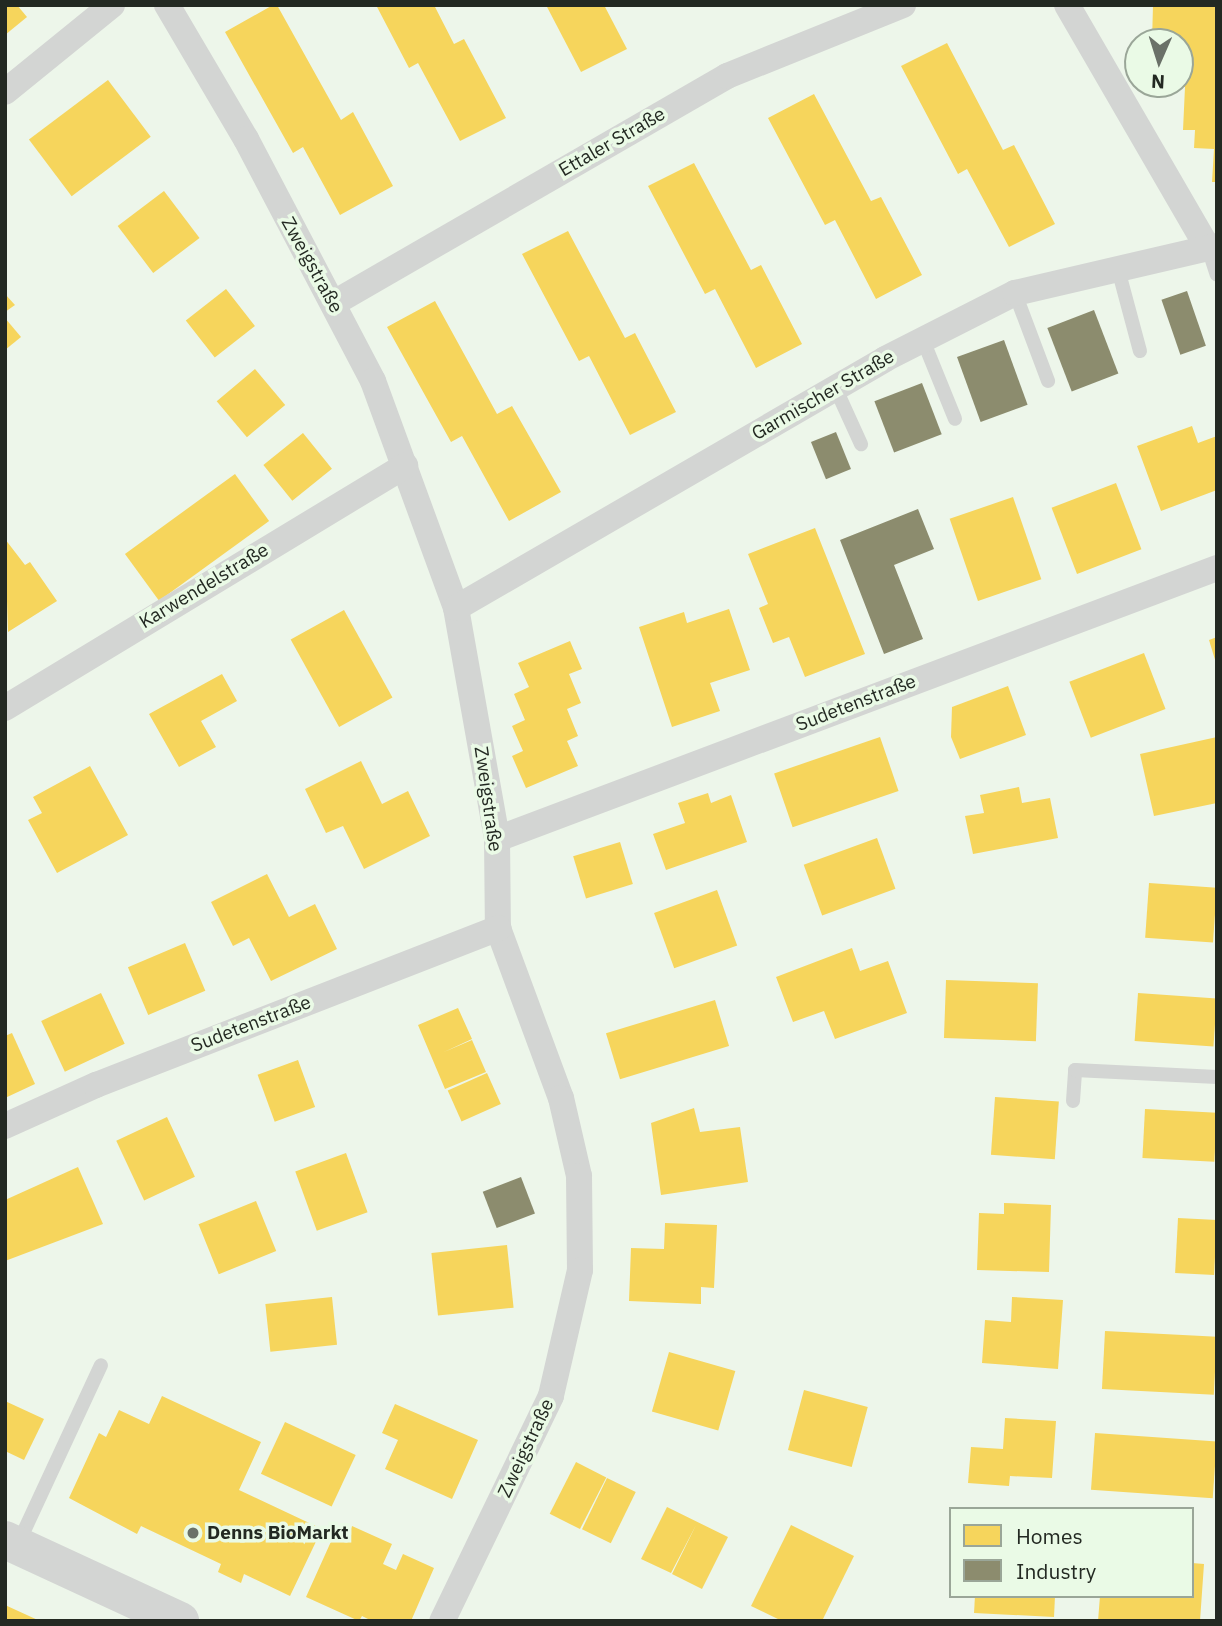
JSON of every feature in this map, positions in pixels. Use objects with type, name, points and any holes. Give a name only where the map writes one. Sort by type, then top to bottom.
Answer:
[{"type":"main road","points":[[11,1543],[180,1621]]},
{"type":"street","points":[[5,92],[112,5]]},
{"type":"street","name":"Zweigstraße","points":[[167,5],[334,303],[373,381],[456,608],[497,839],[498,928],[562,1098],[579,1176],[580,1270],[551,1395],[442,1621]]},
{"type":"street","name":"Ettaler Straße","points":[[334,303],[727,76],[903,5]]},
{"type":"street","points":[[1067,5],[1212,247]]},
{"type":"street","name":"Garmischer Straße","points":[[456,608],[835,387],[1015,293],[1212,247]]},
{"type":"street","name":"Karwendelstraße","points":[[5,708],[405,467]]},
{"type":"street","name":"Sudetenstraße","points":[[497,839],[1217,568]]},
{"type":"street","name":"Sudetenstraße","points":[[5,1126],[96,1085],[498,928]]},
{"type":"lane","points":[[1212,247],[1217,275]]},
{"type":"lane","points":[[1118,269],[1140,351]]},
{"type":"lane","points":[[1015,293],[1048,381]]},
{"type":"lane","points":[[923,340],[956,419]]},
{"type":"lane","points":[[835,387],[861,444]]},
{"type":"lane","points":[[1073,1101],[1075,1070],[1217,1077]]},
{"type":"lane","points":[[11,1543],[101,1365]]},
{"type":"building: Homes","points":[[5,5],[17,5],[27,17],[5,35]]},
{"type":"building: Homes","points":[[277,5],[341,120],[353,112],[393,186],[340,215],[303,147],[293,153],[225,32]]},
{"type":"building: Homes","points":[[376,5],[434,5],[454,44],[464,39],[506,118],[460,141],[418,63],[409,68]]},
{"type":"building: Homes","points":[[546,5],[604,5],[627,49],[581,72]]},
{"type":"building: Homes","points":[[1153,5],[1217,5],[1217,182],[1212,182],[1214,149],[1194,148],[1195,130],[1183,130],[1184,98],[1194,98],[1194,28],[1152,28]]},
{"type":"building: Homes","points":[[947,43],[1003,150],[1014,145],[1055,224],[1009,247],[967,169],[958,174],[901,66]]},
{"type":"building: Homes","points":[[108,80],[151,137],[72,196],[29,140]]},
{"type":"building: Homes","points":[[814,94],[871,201],[881,197],[922,275],[876,299],[835,220],[825,225],[768,118]]},
{"type":"building: Homes","points":[[694,163],[751,270],[761,265],[802,344],[756,368],[715,289],[705,294],[648,186]]},
{"type":"building: Homes","points":[[164,191],[200,238],[153,273],[118,226]]},
{"type":"building: Homes","points":[[568,231],[625,338],[635,333],[676,412],[630,435],[589,356],[579,361],[522,254]]},
{"type":"building: Homes","points":[[226,289],[255,326],[215,357],[186,320]]},
{"type":"building: Homes","points":[[5,294],[15,305],[5,312]]},
{"type":"building: Homes","points":[[435,301],[497,414],[512,406],[561,492],[509,521],[462,436],[451,442],[387,327]]},
{"type":"building: Homes","points":[[5,318],[21,337],[5,350]]},
{"type":"building: Homes","points":[[255,369],[285,405],[247,437],[217,401]]},
{"type":"building: Homes","points":[[1192,426],[1198,443],[1217,436],[1217,490],[1161,511],[1137,446]]},
{"type":"building: Homes","points":[[303,433],[332,469],[292,501],[263,465]]},
{"type":"building: Homes","points":[[235,474],[269,521],[159,601],[125,554]]},
{"type":"building: Homes","points":[[1116,483],[1141,549],[1077,574],[1052,508]]},
{"type":"building: Homes","points":[[1013,497],[1041,579],[978,601],[950,519]]},
{"type":"building: Homes","points":[[815,528],[865,654],[805,677],[789,637],[773,643],[759,608],[768,604],[748,554]]},
{"type":"building: Homes","points":[[5,539],[25,565],[30,562],[57,601],[8,632]]},
{"type":"building: Homes","points":[[729,609],[750,670],[710,683],[720,711],[672,727],[639,627],[684,612],[687,623]]},
{"type":"building: Homes","points":[[344,610],[392,697],[339,727],[291,640]]},
{"type":"building: Homes","points":[[1217,637],[1217,663],[1216,663],[1209,640]]},
{"type":"building: Homes","points":[[570,641],[582,669],[569,674],[581,703],[567,709],[578,736],[567,741],[578,766],[526,788],[512,756],[523,751],[512,726],[525,720],[514,694],[529,687],[518,663]]},
{"type":"building: Homes","points":[[1144,653],[1166,709],[1091,738],[1069,682]]},
{"type":"building: Homes","points":[[222,674],[237,701],[201,721],[216,747],[179,767],[149,714]]},
{"type":"building: Homes","points":[[1008,686],[1026,735],[960,759],[951,737],[952,707]]},
{"type":"building: Homes","points":[[880,737],[899,791],[793,827],[774,773]]},
{"type":"building: Homes","points":[[1217,737],[1217,803],[1154,816],[1140,754]]},
{"type":"building: Homes","points":[[361,761],[382,804],[408,791],[430,836],[364,869],[343,826],[326,833],[305,789]]},
{"type":"building: Homes","points":[[90,766],[128,835],[57,873],[28,820],[42,813],[33,797]]},
{"type":"building: Homes","points":[[1019,787],[1022,803],[1050,798],[1058,838],[973,854],[965,816],[984,813],[980,795]]},
{"type":"building: Homes","points":[[708,793],[711,803],[731,795],[747,842],[666,870],[653,834],[685,823],[678,803]]},
{"type":"building: Homes","points":[[877,838],[895,889],[822,915],[804,865]]},
{"type":"building: Homes","points":[[620,842],[633,884],[586,898],[573,856]]},
{"type":"building: Homes","points":[[267,874],[289,917],[315,904],[337,949],[271,981],[249,938],[233,946],[211,902]]},
{"type":"building: Homes","points":[[1149,883],[1217,888],[1213,943],[1145,938]]},
{"type":"building: Homes","points":[[717,890],[737,945],[674,968],[654,913]]},
{"type":"building: Homes","points":[[185,943],[205,991],[148,1015],[128,967]]},
{"type":"building: Homes","points":[[852,948],[860,971],[888,961],[907,1013],[835,1039],[824,1011],[793,1022],[776,977]]},
{"type":"building: Homes","points":[[946,980],[1038,983],[1036,1041],[944,1038]]},
{"type":"building: Homes","points":[[101,993],[125,1044],[65,1072],[41,1021]]},
{"type":"building: Homes","points":[[1138,993],[1217,999],[1213,1046],[1135,1041]]},
{"type":"building: Homes","points":[[715,1000],[729,1046],[620,1079],[606,1033]]},
{"type":"building: Homes","points":[[458,1008],[472,1039],[444,1052],[472,1040],[486,1072],[445,1089],[418,1025]]},
{"type":"building: Homes","points":[[12,1033],[35,1084],[5,1098],[5,1036]]},
{"type":"building: Homes","points":[[298,1060],[315,1107],[275,1122],[258,1075]]},
{"type":"building: Homes","points":[[487,1073],[501,1104],[462,1122],[448,1090]]},
{"type":"building: Homes","points":[[995,1097],[1059,1101],[1055,1159],[991,1155]]},
{"type":"building: Homes","points":[[694,1108],[700,1132],[740,1127],[748,1182],[661,1195],[651,1123]]},
{"type":"building: Homes","points":[[1145,1109],[1217,1113],[1214,1162],[1142,1158]]},
{"type":"building: Homes","points":[[167,1117],[195,1177],[144,1200],[116,1141]]},
{"type":"building: Homes","points":[[346,1153],[368,1212],[317,1231],[295,1171]]},
{"type":"building: Homes","points":[[78,1167],[103,1224],[5,1261],[5,1200]]},
{"type":"building: Homes","points":[[256,1201],[276,1251],[219,1274],[199,1224]]},
{"type":"building: Homes","points":[[1004,1203],[1051,1205],[1049,1272],[977,1270],[979,1213],[1004,1214]]},
{"type":"building: Homes","points":[[1178,1218],[1217,1220],[1214,1275],[1175,1273]]},
{"type":"building: Homes","points":[[665,1223],[717,1225],[714,1288],[701,1287],[701,1304],[629,1301],[631,1248],[664,1249]]},
{"type":"building: Homes","points":[[507,1245],[514,1308],[438,1316],[431,1253]]},
{"type":"building: Homes","points":[[332,1297],[337,1345],[270,1352],[265,1304]]},
{"type":"building: Homes","points":[[1012,1297],[1063,1300],[1058,1369],[982,1363],[985,1320],[1011,1322]]},
{"type":"building: Homes","points":[[1105,1331],[1217,1337],[1214,1395],[1102,1389]]},
{"type":"building: Homes","points":[[669,1352],[735,1371],[718,1431],[652,1412]]},
{"type":"building: Homes","points":[[804,1390],[868,1407],[852,1467],[788,1450]]},
{"type":"building: Homes","points":[[162,1396],[261,1442],[239,1490],[322,1529],[290,1596],[244,1574],[241,1583],[218,1572],[221,1564],[141,1526],[137,1534],[69,1498],[99,1433],[106,1437],[119,1410],[149,1424]]},
{"type":"building: Homes","points":[[5,1401],[44,1419],[24,1460],[5,1451]]},
{"type":"building: Homes","points":[[395,1404],[478,1440],[452,1499],[385,1469],[398,1440],[382,1433]]},
{"type":"building: Homes","points":[[1005,1418],[1056,1421],[1052,1478],[1010,1476],[1009,1486],[968,1483],[971,1447],[1003,1449]]},
{"type":"building: Homes","points":[[285,1422],[356,1455],[332,1507],[261,1474]]},
{"type":"building: Homes","points":[[1095,1433],[1217,1442],[1213,1498],[1091,1490]]},
{"type":"building: Homes","points":[[576,1462],[606,1477],[580,1529],[550,1514]]},
{"type":"building: Homes","points":[[607,1478],[636,1492],[611,1543],[582,1529]]},
{"type":"building: Homes","points":[[667,1507],[728,1537],[702,1589],[672,1574],[696,1525],[671,1573],[641,1559]]},
{"type":"building: Homes","points":[[791,1525],[854,1556],[822,1621],[782,1621],[751,1606]]},
{"type":"building: Homes","points":[[338,1526],[350,1531],[352,1526],[392,1544],[383,1564],[396,1570],[403,1554],[434,1568],[411,1621],[372,1621],[362,1616],[359,1621],[306,1597]]},
{"type":"building: Homes","points":[[1194,1563],[1204,1564],[1200,1621],[1098,1621],[1100,1598],[1194,1598]]},
{"type":"building: Homes","points":[[975,1598],[1055,1598],[1054,1617],[974,1613]]},
{"type":"building: Homes","points":[[5,1605],[40,1621],[5,1621]]},
{"type":"building: Industry","points":[[1187,291],[1206,346],[1180,355],[1161,300]]},
{"type":"building: Industry","points":[[1094,310],[1118,373],[1072,391],[1047,328]]},
{"type":"building: Industry","points":[[1004,340],[1028,405],[981,422],[957,357]]},
{"type":"building: Industry","points":[[922,383],[942,434],[894,453],[874,401]]},
{"type":"building: Industry","points":[[836,432],[851,469],[826,479],[811,442]]},
{"type":"building: Industry","points":[[918,509],[934,549],[894,565],[923,639],[884,654],[840,540]]},
{"type":"building: Industry","points":[[521,1177],[535,1213],[497,1228],[483,1192]]},
{"type":"place","name":"Denns BioMarkt","points":[[193,1533]]}]
